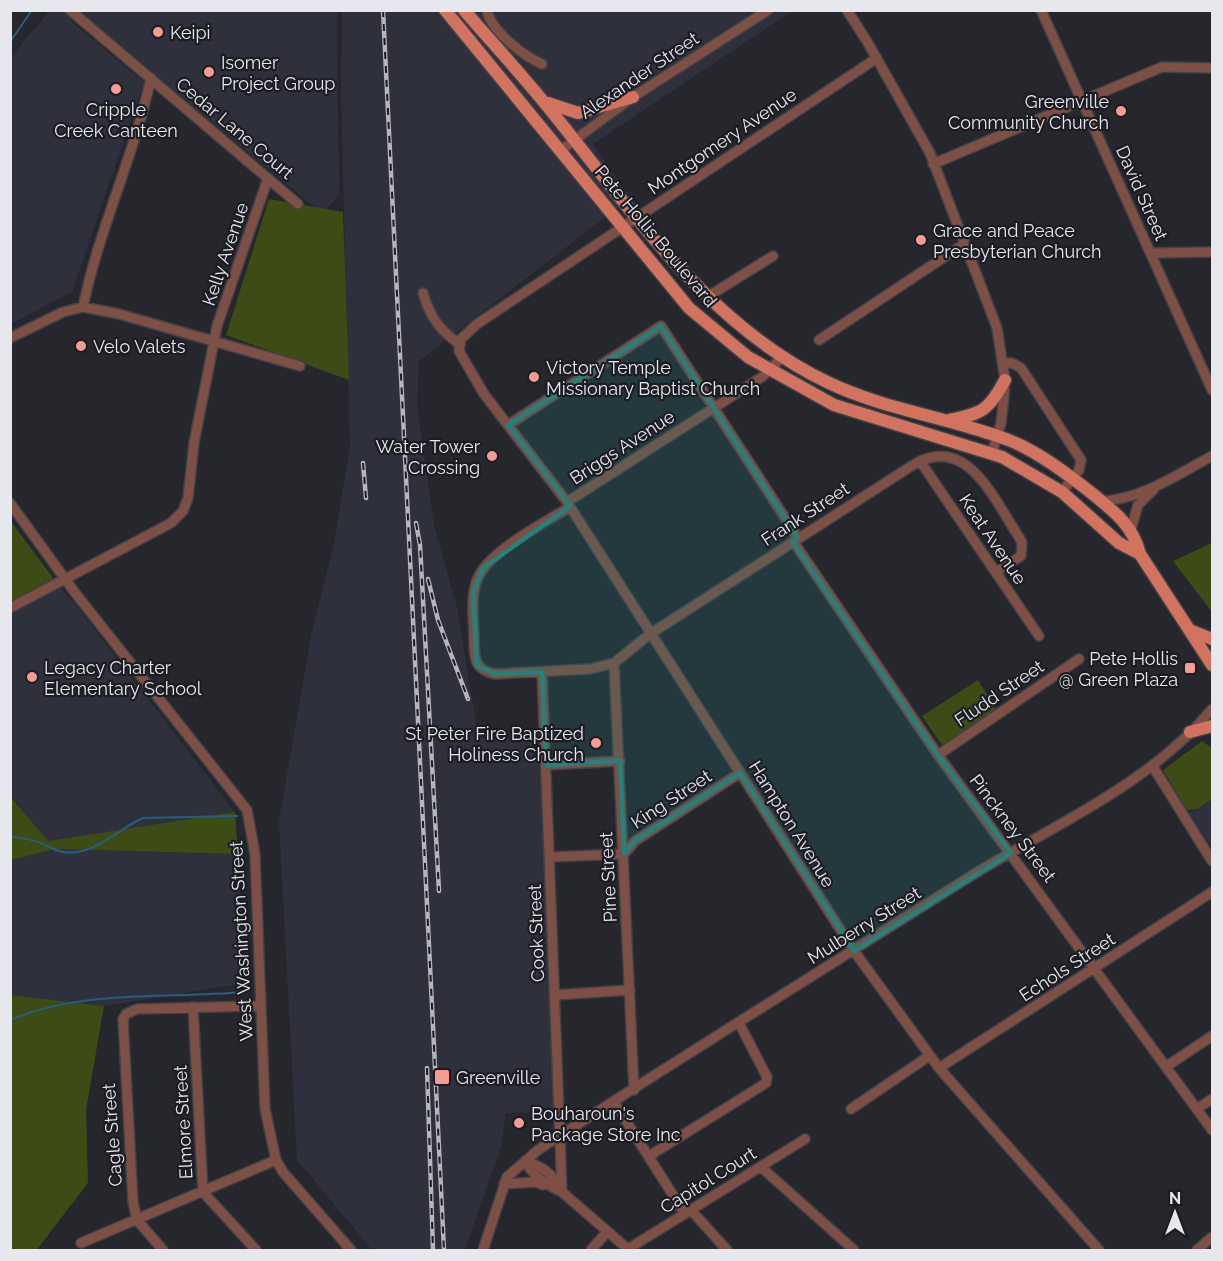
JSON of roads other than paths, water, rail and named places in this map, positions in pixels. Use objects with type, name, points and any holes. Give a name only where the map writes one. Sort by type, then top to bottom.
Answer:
[{"type":"main road","name":"Pete Hollis Boulevard","points":[[445,10],[689,308],[748,357],[834,405],[992,453],[1062,492],[1119,543],[1140,554]]},
{"type":"main road","name":"Pete Hollis Boulevard","points":[[464,10],[707,297],[756,340],[782,357],[853,393],[1013,442],[1073,479],[1101,501],[1135,534],[1140,554],[1212,665]]},
{"type":"main road","points":[[540,98],[572,113],[589,111],[633,97]]},
{"type":"main road","points":[[947,420],[982,413],[995,400],[1005,380]]},
{"type":"main road","points":[[1192,631],[1212,639]]},
{"type":"main road","points":[[1190,732],[1212,726]]},
{"type":"street","name":"Cedar Lane Court","points":[[70,10],[298,204]]},
{"type":"street","points":[[487,10],[488,16],[525,57],[542,64]]},
{"type":"street","name":"Alexander Street","points":[[561,150],[633,97],[768,10]]},
{"type":"street","points":[[847,10],[877,58],[933,164],[997,328],[1005,380],[998,436],[992,453]]},
{"type":"street","name":"David Street","points":[[1041,10],[1212,390]]},
{"type":"street","name":"Montgomery Avenue","points":[[459,344],[477,324],[877,58]]},
{"type":"street","points":[[933,164],[1162,67],[1212,68]]},
{"type":"street","points":[[84,307],[93,269],[144,108],[151,78]]},
{"type":"street","name":"Kelly Avenue","points":[[10,608],[171,523],[183,511],[188,498],[194,443],[214,340],[268,178]]},
{"type":"street","points":[[819,340],[964,244]]},
{"type":"street","points":[[1150,253],[1212,252]]},
{"type":"street","points":[[707,297],[773,256]]},
{"type":"street","points":[[423,293],[429,314],[438,328],[459,344]]},
{"type":"street","points":[[10,338],[63,312],[84,307],[108,311],[300,366]]},
{"type":"street","name":"Pinckney Street","points":[[508,425],[661,326],[796,540],[938,755],[1096,968],[1212,1130]]},
{"type":"street","name":"Hampton Avenue","points":[[459,344],[460,356],[484,394],[569,504],[854,951],[929,1056],[1099,1251]]},
{"type":"street","name":"Briggs Avenue","points":[[542,672],[495,674],[483,671],[477,666],[474,649],[473,592],[477,579],[488,563],[569,504],[770,370],[782,357]]},
{"type":"street","points":[[1003,363],[1012,363],[1021,368],[1077,453],[1081,466],[1062,492]]},
{"type":"street","name":"Frank Street","points":[[542,672],[590,669],[614,663],[650,634],[920,461],[933,456],[950,457],[974,470],[1022,543],[1021,556],[996,572]]},
{"type":"street","points":[[1101,501],[1116,501],[1158,485],[1212,456]]},
{"type":"street","name":"Keat Avenue","points":[[920,461],[1039,636]]},
{"type":"street","points":[[1131,529],[1138,505],[1158,485]]},
{"type":"street","name":"West Washington Street","points":[[10,503],[66,579],[247,810],[255,854],[265,1109],[276,1160],[293,1185],[351,1251]]},
{"type":"street","name":"Fludd Street","points":[[938,755],[1079,659]]},
{"type":"street","name":"Pine Street","points":[[614,663],[634,1090]]},
{"type":"street","name":"Cook Street","points":[[542,672],[562,1192]]},
{"type":"street","name":"Mulberry Street","points":[[525,1161],[561,1135],[738,1023],[1011,853],[1114,794],[1152,765],[1212,710]]},
{"type":"street","points":[[546,765],[620,761]]},
{"type":"street","points":[[1152,765],[1212,861]]},
{"type":"street","name":"King Street","points":[[550,857],[624,854],[635,841],[740,773]]},
{"type":"street","name":"Echols Street","points":[[939,1068],[1212,892]]},
{"type":"street","points":[[555,996],[630,990]]},
{"type":"street","points":[[193,1007],[261,1005]]},
{"type":"street","name":"Cagle Street","points":[[137,1220],[130,1177],[123,1019],[131,1011],[193,1007]]},
{"type":"street","name":"Elmore Street","points":[[193,1007],[204,1192],[256,1251]]},
{"type":"street","points":[[649,1156],[761,1089],[766,1083],[763,1069],[738,1023]]},
{"type":"street","points":[[1167,1066],[1212,1036]]},
{"type":"street","points":[[851,1109],[929,1056]]},
{"type":"street","points":[[1198,1108],[1212,1099]]},
{"type":"street","points":[[614,1102],[688,1212],[727,1251]]},
{"type":"street","name":"Capitol Court","points":[[628,1250],[805,1139]]},
{"type":"street","points":[[81,1243],[276,1160]]},
{"type":"street","points":[[483,1251],[507,1177],[525,1161]]},
{"type":"street","points":[[525,1161],[531,1172],[549,1187]]},
{"type":"street","points":[[525,1161],[540,1166],[555,1179],[562,1192],[628,1250]]},
{"type":"street","points":[[761,1167],[854,1251]]},
{"type":"street","points":[[504,1184],[535,1182],[562,1192]]},
{"type":"street","points":[[137,1220],[163,1251]]},
{"type":"street","points":[[591,1251],[607,1232]]},
{"type":"street","points":[[1197,1251],[1212,1237]]},
{"type":"waterway","points":[[10,42],[32,10]]},
{"type":"waterway","points":[[10,836],[35,841],[59,851],[71,853],[93,847],[143,818],[237,816]]},
{"type":"waterway","points":[[10,1020],[38,1010],[95,999],[243,992]]},
{"type":"railway","points":[[383,10],[444,1250]]},
{"type":"railway","points":[[363,463],[366,498]]},
{"type":"railway","points":[[416,523],[420,545],[439,891]]},
{"type":"railway","points":[[428,579],[438,620],[468,699]]},
{"type":"railway","points":[[427,1068],[433,1250]]},
{"type":"place","name":"Keipi","points":[[158,32]]},
{"type":"place","name":"Isomer Project Group","points":[[209,72]]},
{"type":"place","name":"Cripple Creek Canteen","points":[[116,89]]},
{"type":"place","name":"Greenville Community Church","points":[[1121,111]]},
{"type":"place","name":"Grace and Peace Presbyterian Church","points":[[921,240]]},
{"type":"place","name":"Velo Valets","points":[[81,346]]},
{"type":"place","name":"Victory Temple Missionary Baptist Church","points":[[534,377]]},
{"type":"place","name":"Water Tower Crossing","points":[[492,456]]},
{"type":"place","name":"Pete Hollis @ Green Plaza","points":[[1190,668]]},
{"type":"place","name":"Legacy Charter Elementary School","points":[[32,677]]},
{"type":"place","name":"St Peter Fire Baptized Holiness Church","points":[[596,743]]},
{"type":"place","name":"Greenville","points":[[442,1077]]},
{"type":"place","name":"Bouharoun's Package Store Inc","points":[[519,1123]]}]
